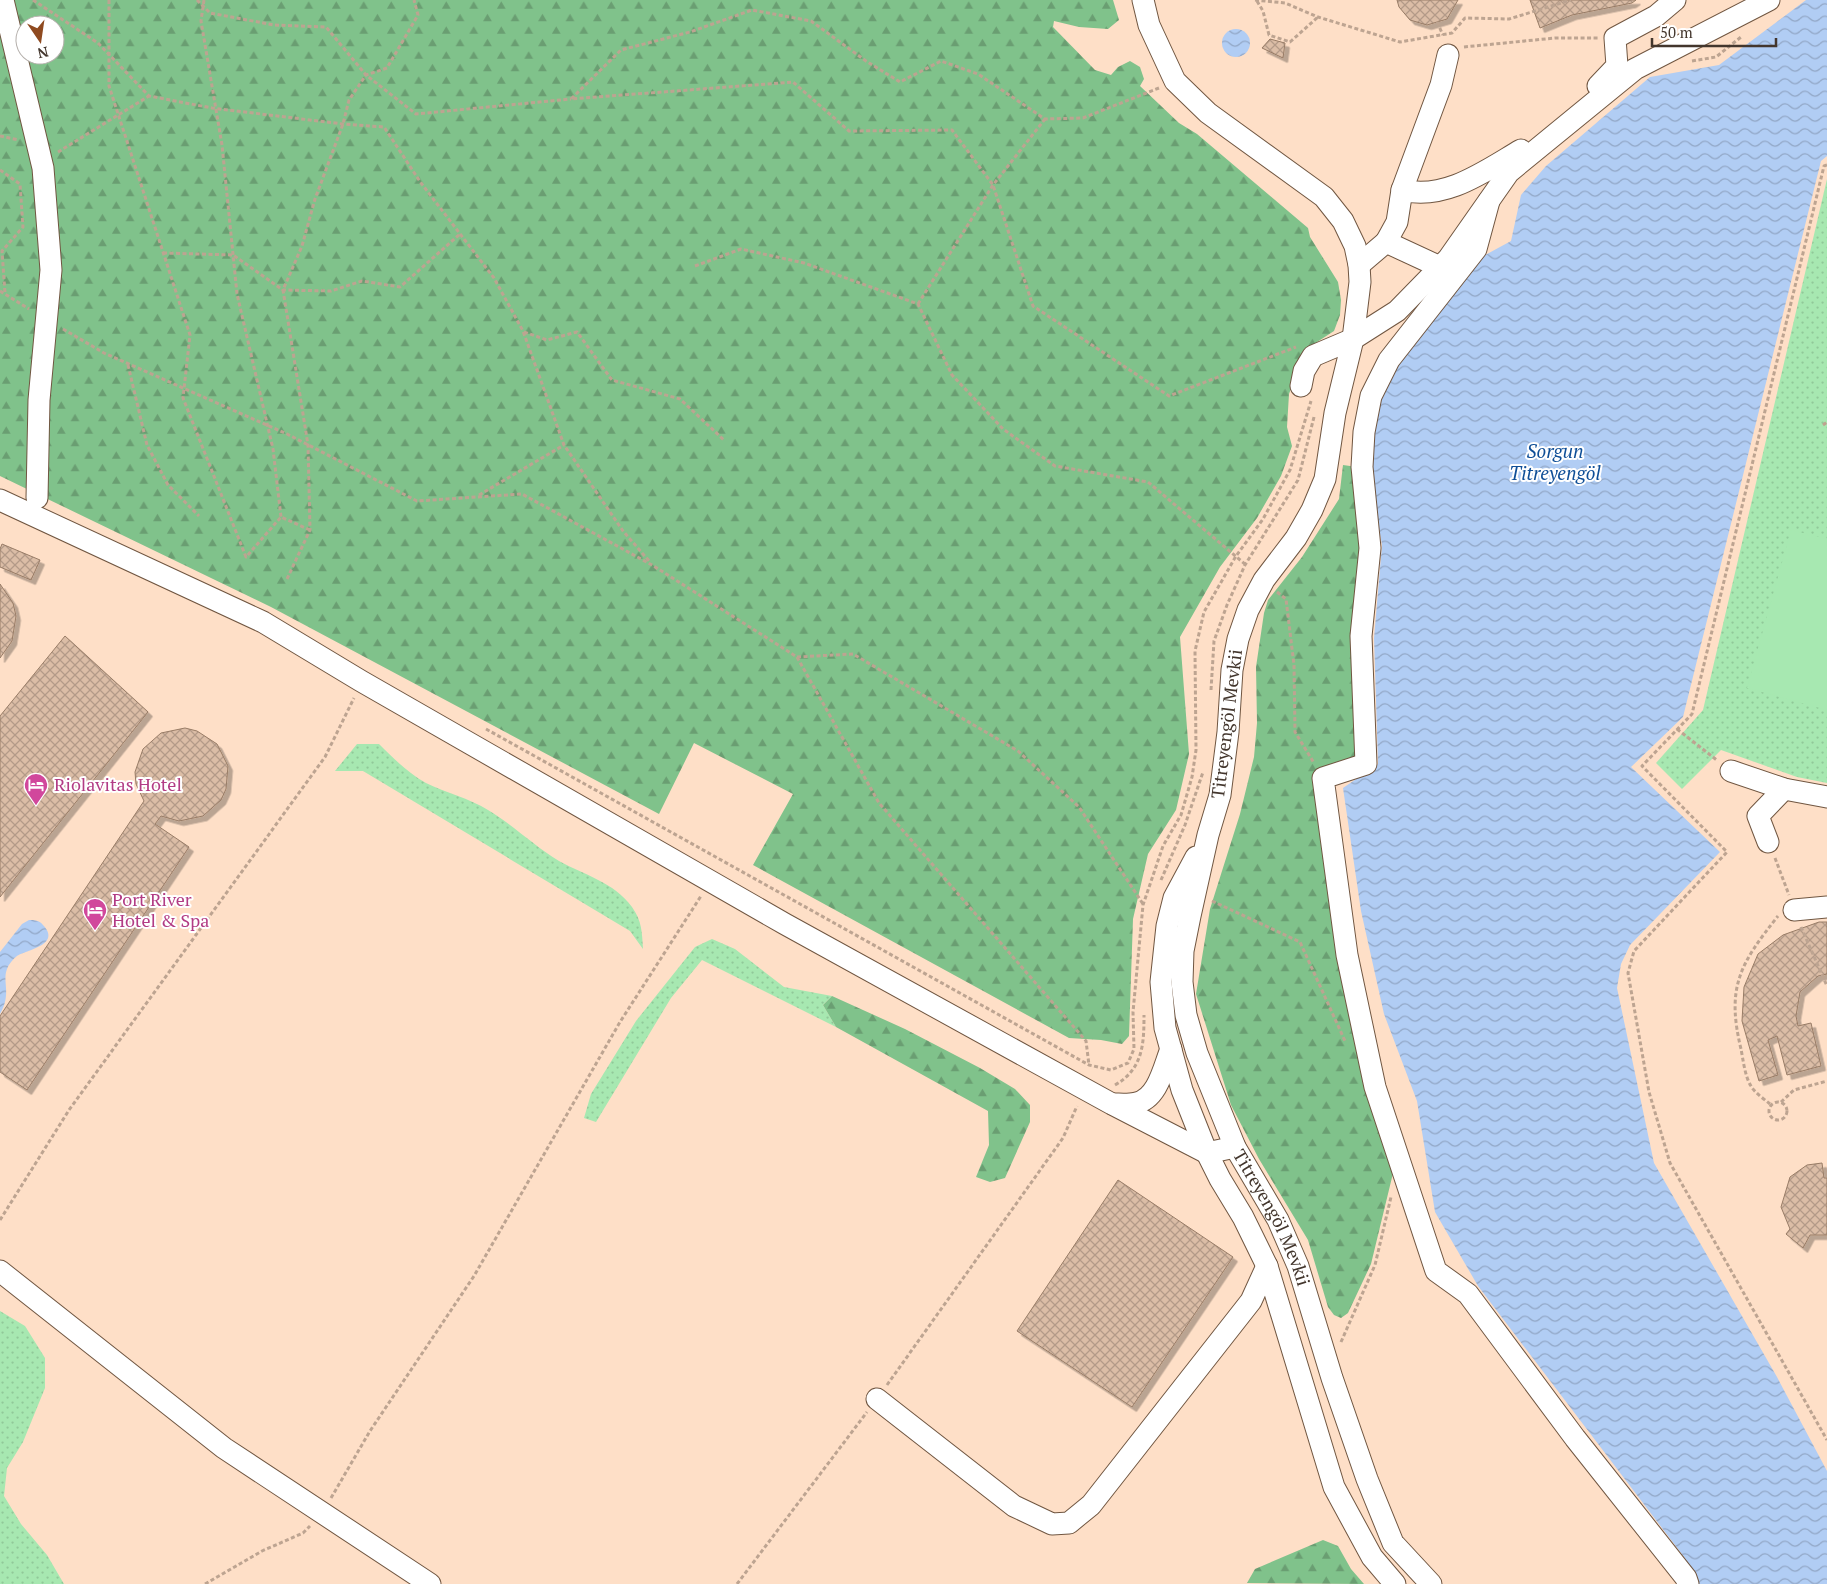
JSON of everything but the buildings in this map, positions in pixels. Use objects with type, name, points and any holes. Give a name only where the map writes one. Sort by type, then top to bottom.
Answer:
[{"type":"street","points":[[3,0],[43,168],[51,270],[39,400],[37,498]]},
{"type":"street","name":"Titreyengöl Mevkii","points":[[1143,0],[1149,25],[1175,80],[1208,113],[1324,197],[1343,221],[1355,246],[1359,265],[1360,282],[1353,339],[1335,413],[1325,479],[1312,510],[1296,538],[1264,580],[1248,610],[1238,639],[1232,670],[1225,764],[1220,795],[1208,835],[1183,951],[1182,982],[1186,1014],[1198,1052],[1235,1147],[1278,1220],[1298,1266],[1335,1387],[1367,1479],[1393,1543],[1431,1584]]},
{"type":"street","points":[[1402,190],[1412,193],[1436,192],[1470,180],[1530,145],[1587,98],[1617,66],[1615,38],[1656,16],[1675,0]]},
{"type":"street","points":[[1307,389],[1304,371],[1313,356],[1353,339],[1397,311],[1448,259],[1509,172],[1635,69],[1769,0]]},
{"type":"street","points":[[1359,265],[1386,242],[1397,222],[1402,190],[1441,85],[1448,55]]},
{"type":"street","points":[[1489,201],[1476,249],[1389,360],[1371,396],[1364,432],[1362,467],[1370,548],[1361,636],[1366,764],[1323,778],[1347,955],[1375,1087],[1436,1271],[1468,1294],[1574,1438],[1686,1578],[1688,1584]]},
{"type":"street","points":[[1386,242],[1440,267]]},
{"type":"street","points":[[0,500],[263,622],[362,682],[710,881],[1112,1104],[1207,1153],[1235,1147]]},
{"type":"street","points":[[1731,771],[1784,789],[1827,797]]},
{"type":"street","points":[[1768,842],[1758,816],[1784,789]]},
{"type":"street","name":"Titreyengöl Mevkii","points":[[1208,835],[1174,898],[1166,926],[1160,982],[1161,1009],[1170,1049],[1182,1090],[1207,1153],[1220,1180],[1243,1217],[1267,1266],[1334,1487],[1372,1557],[1395,1584]]},
{"type":"street","points":[[1794,910],[1827,907]]},
{"type":"street","points":[[1112,1104],[1138,1103],[1151,1094],[1157,1086],[1170,1049]]},
{"type":"street","points":[[877,1399],[1014,1506],[1052,1524],[1069,1523],[1091,1505],[1251,1301],[1267,1266]]},
{"type":"street","points":[[0,1271],[224,1448],[430,1584]]},
{"type":"path","points":[[33,0],[98,43],[149,96],[216,109],[384,127],[421,184],[494,278],[523,331],[564,445],[623,531],[652,565]]},
{"type":"path","points":[[109,0],[109,86],[190,335],[183,398],[246,557],[281,517],[273,449],[236,294],[222,145],[201,21],[204,0]]},
{"type":"path","points":[[197,0],[210,13],[274,25],[326,27],[366,75],[416,114],[571,99],[793,82],[849,131],[952,130],[993,185],[1033,306],[1169,396],[1298,347]]},
{"type":"path","points":[[287,579],[310,530],[308,445],[283,290],[302,246],[314,199],[349,100],[366,75],[387,68],[418,15],[414,0]]},
{"type":"path","points":[[1256,0],[1285,3],[1318,17],[1400,42],[1452,33],[1465,18],[1509,19],[1571,0]]},
{"type":"path","points":[[1256,0],[1264,11],[1269,35],[1290,42],[1318,17]]},
{"type":"path","points":[[571,99],[621,50],[690,32],[752,10],[811,21],[866,61],[900,82],[941,61],[978,74],[1045,119],[1083,118],[1175,80]]},
{"type":"path","points":[[1686,62],[1716,57],[1744,34]]},
{"type":"path","points":[[1448,55],[1467,46],[1555,38],[1615,38]]},
{"type":"path","points":[[0,136],[37,144],[57,153],[149,96]]},
{"type":"path","points":[[918,304],[993,185],[1045,119]]},
{"type":"path","points":[[1827,165],[1822,176],[1692,714],[1642,766],[1727,852],[1634,951],[1628,973],[1649,1092],[1670,1163],[1827,1440]]},
{"type":"path","points":[[0,170],[20,184],[23,227],[2,251],[5,294]]},
{"type":"path","points":[[163,253],[233,256],[283,290],[331,291],[362,281],[400,287],[460,234]]},
{"type":"path","points":[[695,266],[741,249],[804,263],[918,304],[952,375],[1003,429],[1055,466],[1148,482],[1286,600],[1294,665],[1295,732],[1323,778]]},
{"type":"path","points":[[0,291],[104,353],[268,425],[417,501],[522,494],[652,565],[797,657],[879,803],[1086,1041],[1089,1064]]},
{"type":"path","points":[[523,331],[547,340],[577,332],[612,380],[680,399],[725,441]]},
{"type":"path","points":[[128,364],[147,445],[168,485],[199,516]]},
{"type":"path","points":[[1180,815],[1192,777],[1196,750],[1196,651],[1204,612],[1236,556],[1264,519],[1290,470],[1307,389]]},
{"type":"path","points":[[1822,425],[1827,422]]},
{"type":"path","points":[[476,497],[564,445]]},
{"type":"path","points":[[281,517],[310,530]]},
{"type":"path","points":[[797,657],[853,654],[1018,751],[1080,807],[1143,904]]},
{"type":"path","points":[[0,1220],[69,1110],[325,757],[362,682]]},
{"type":"path","points":[[1677,729],[1731,771]]},
{"type":"path","points":[[1768,842],[1794,910],[1827,986]]},
{"type":"path","points":[[205,1584],[262,1551],[303,1533],[315,1521],[320,1511],[337,1492],[370,1430],[474,1276],[620,1022],[710,881]]},
{"type":"path","points":[[1195,893],[1300,942],[1348,1047]]},
{"type":"path","points":[[1770,1104],[1750,1086],[1735,1022],[1735,991],[1752,949],[1778,916],[1794,910]]},
{"type":"path","points":[[1770,1104],[1778,1101],[1781,1102],[1794,1090],[1827,1081]]},
{"type":"path","points":[[736,1584],[877,1399],[1063,1138],[1085,1089]]},
{"type":"path","points":[[1770,1104],[1769,1115],[1777,1120],[1782,1120],[1786,1116],[1787,1109],[1781,1102]]},
{"type":"path","points":[[1338,1349],[1375,1265],[1393,1190]]},
{"type":"green space","points":[[0,0],[1113,0],[1119,20],[1108,29],[1079,27],[1054,21],[1053,27],[1095,70],[1111,75],[1118,67],[1130,61],[1140,67],[1144,79],[1140,86],[1179,123],[1197,134],[1308,228],[1310,237],[1338,282],[1341,300],[1340,315],[1334,331],[1317,342],[1300,364],[1289,394],[1287,427],[1292,446],[1281,476],[1257,518],[1220,567],[1180,637],[1189,754],[1176,810],[1148,854],[1133,919],[1129,1036],[1122,1044],[1101,1040],[1069,1038],[753,865],[793,794],[694,743],[659,814],[271,607],[0,476]]},
{"type":"green space","points":[[1827,179],[1827,783],[1797,777],[1721,750],[1682,789],[1656,763],[1703,710]]},
{"type":"green space","points":[[1343,465],[1357,467],[1366,551],[1360,758],[1318,774],[1395,1165],[1371,1264],[1348,1313],[1341,1318],[1334,1315],[1328,1307],[1308,1240],[1259,1159],[1231,1105],[1196,994],[1210,909],[1240,814],[1254,757],[1257,723],[1256,667],[1264,613],[1268,600],[1302,557],[1339,499]]},
{"type":"green space","points":[[1791,530],[1827,539],[1827,710],[1747,688]]},
{"type":"green space","points":[[357,744],[379,744],[419,779],[481,806],[559,861],[617,891],[625,898],[638,917],[642,932],[643,949],[630,931],[363,771],[335,771]]},
{"type":"green space","points":[[712,939],[735,949],[784,987],[832,996],[823,1005],[836,1027],[702,960],[671,998],[596,1122],[584,1118],[591,1094],[636,1021],[695,947]]},
{"type":"green space","points":[[832,996],[905,1029],[980,1068],[1015,1089],[1030,1105],[1030,1122],[1005,1178],[990,1182],[976,1177],[989,1145],[988,1111],[836,1027],[823,1005]]},
{"type":"green space","points":[[0,1311],[25,1326],[45,1358],[45,1388],[23,1442],[7,1468],[4,1496],[21,1524],[47,1555],[64,1584],[0,1584]]},
{"type":"green space","points":[[1323,1540],[1338,1546],[1351,1569],[1364,1584],[1247,1583],[1255,1569]]},
{"type":"water","name":"Sorgun Titreyengöl","points":[[1806,0],[1827,0],[1827,156],[1821,161],[1683,717],[1631,767],[1720,852],[1630,945],[1621,964],[1617,988],[1654,1163],[1777,1377],[1827,1471],[1827,1584],[1699,1584],[1684,1557],[1478,1286],[1435,1212],[1417,1101],[1384,1014],[1361,911],[1343,788],[1378,764],[1374,638],[1382,545],[1369,473],[1371,427],[1385,380],[1476,260],[1511,241],[1521,195],[1546,166],[1650,77],[1719,65]]},
{"type":"water","points":[[1236,29],[1246,33],[1250,43],[1246,53],[1236,57],[1226,53],[1222,43],[1226,33]]},
{"type":"water","points":[[29,920],[41,923],[48,932],[48,937],[41,946],[17,956],[7,969],[4,1007],[0,1014],[0,952],[22,924]]},
{"type":"place","name":"Riolavitas Hotel","points":[[36,806]]},
{"type":"place","name":"Port River Hotel & Spa","points":[[95,931]]}]
